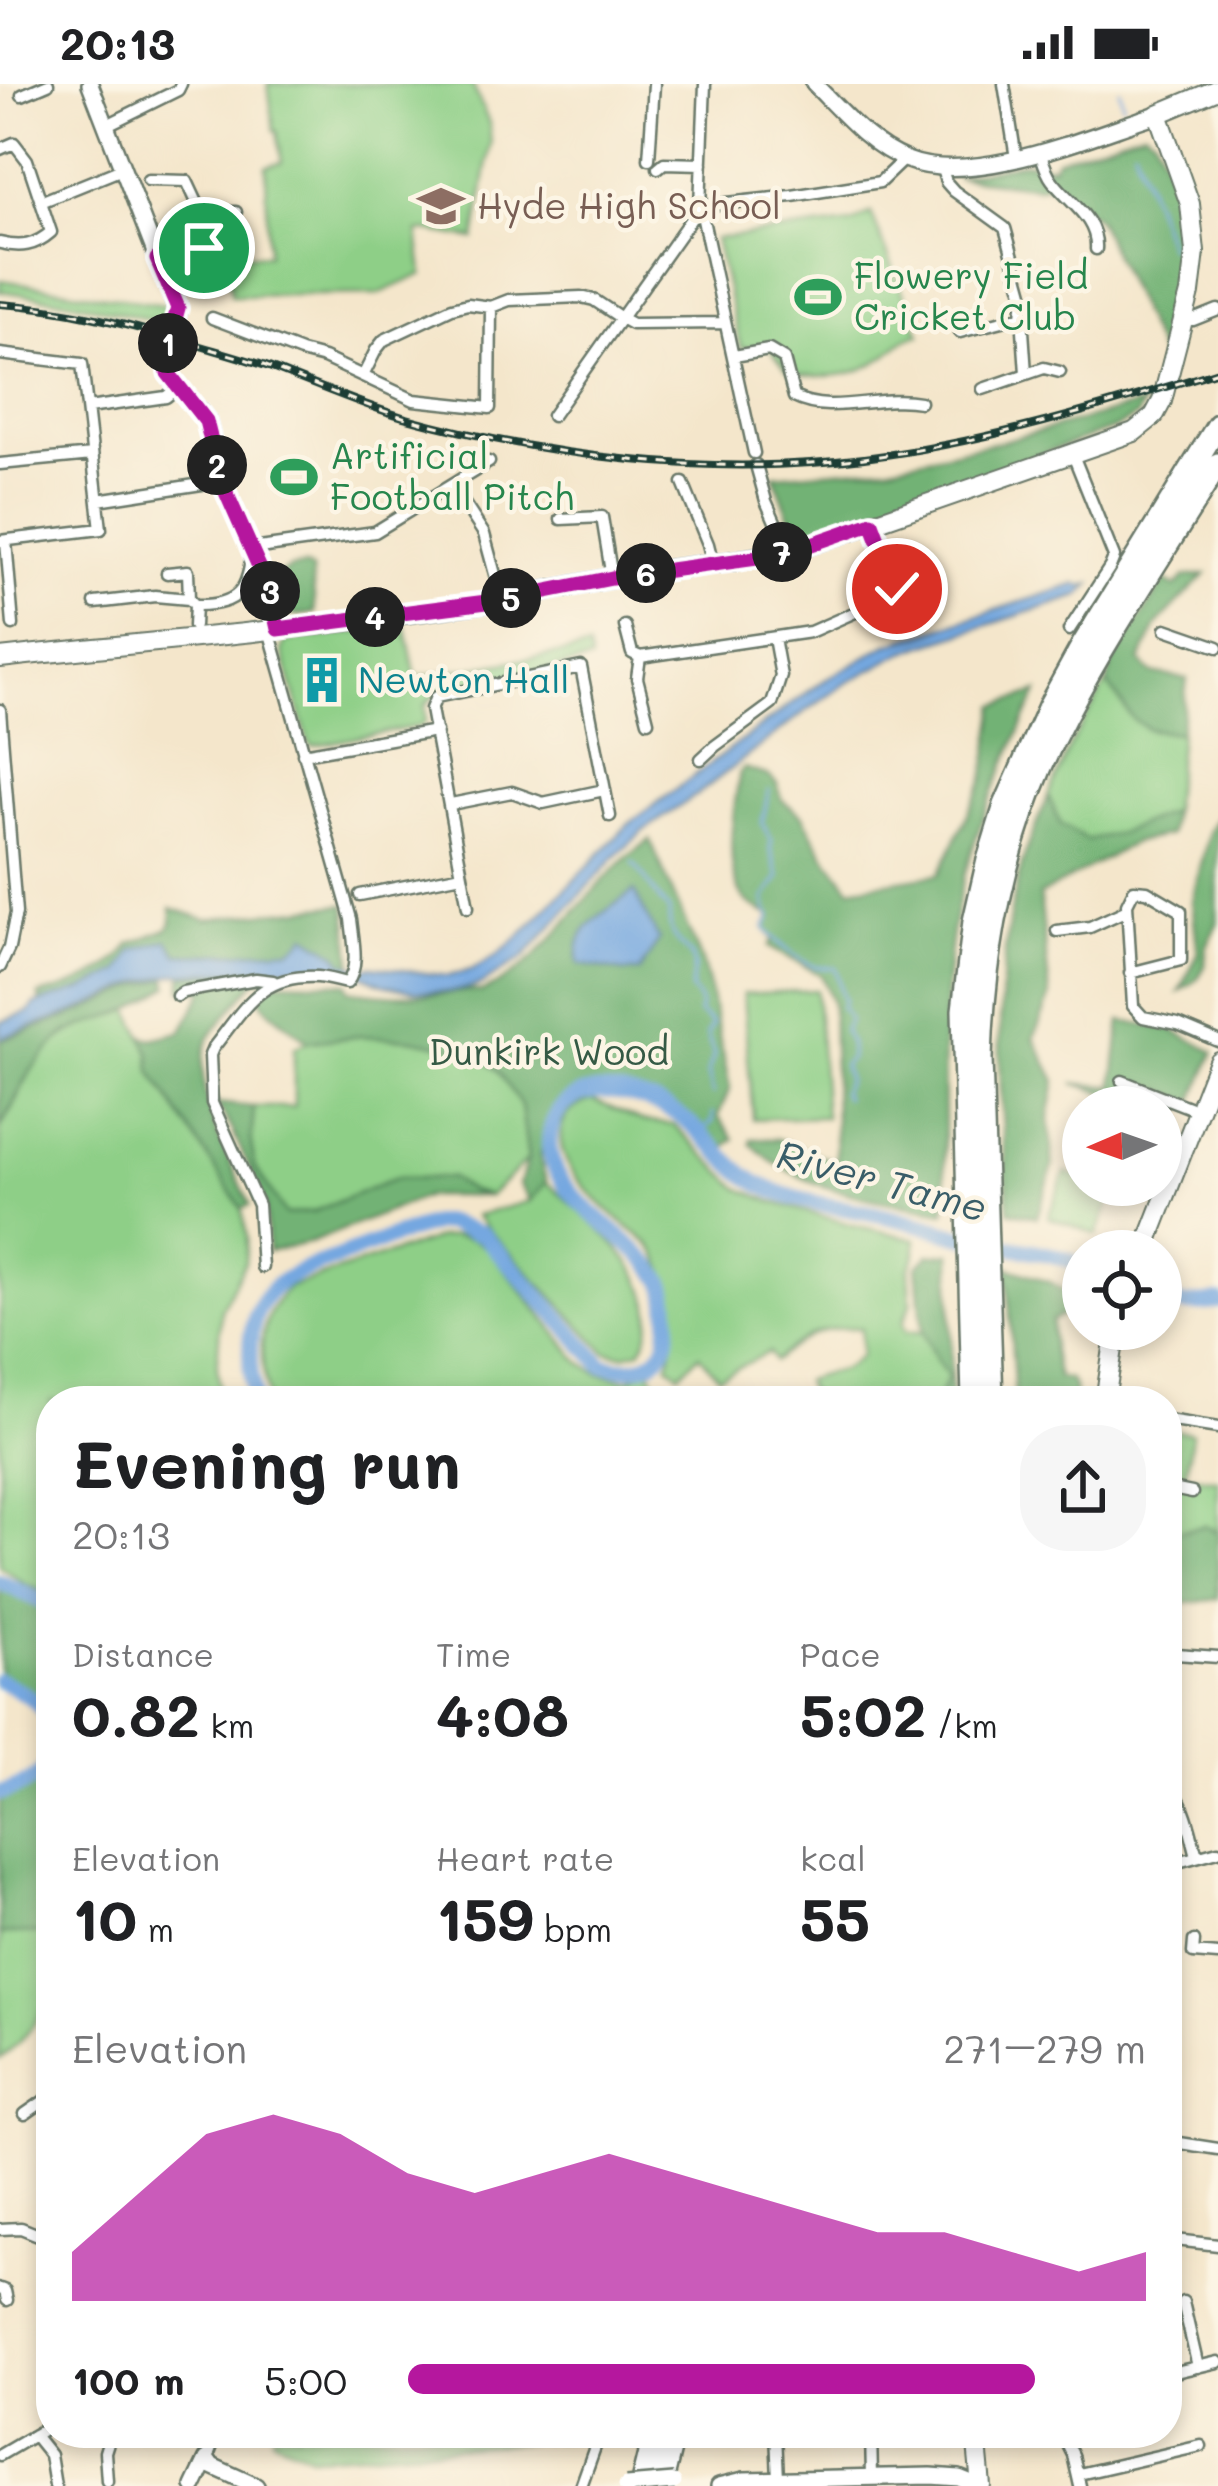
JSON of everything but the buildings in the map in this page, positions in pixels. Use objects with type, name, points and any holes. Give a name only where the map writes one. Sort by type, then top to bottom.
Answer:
[{"type":"highway","points":[[978,1386],[983,1369],[974,1140],[962,1062],[967,969],[984,880],[1005,805],[1049,706],[1218,424]]},
{"type":"highway","points":[[988,1386],[983,1369],[974,1140],[990,943],[1014,842],[1064,717],[1218,464]]},
{"type":"highway","points":[[973,1386],[983,1369]]},
{"type":"highway","points":[[983,1369],[994,1386]]},
{"type":"highway","points":[[641,2486],[650,2448]]},
{"type":"highway","points":[[674,2448],[674,2485]]},
{"type":"main road","points":[[0,658],[502,600],[788,551],[1134,432],[1154,416],[1162,401],[1194,275],[1194,229],[1183,180],[1159,114],[1218,89]]},
{"type":"main road","points":[[1152,1230],[1218,1061]]},
{"type":"main road","points":[[1107,1386],[1113,1350]]},
{"type":"main road","points":[[977,2448],[980,2486]]},
{"type":"street","points":[[22,95],[48,84]]},
{"type":"street","points":[[90,84],[178,312],[166,351],[168,373],[206,421],[221,481],[269,589],[273,630],[351,919],[355,960],[352,977],[346,982],[316,977],[256,979],[177,996]]},
{"type":"street","points":[[105,126],[182,84]]},
{"type":"street","points":[[654,84],[654,163],[702,164]]},
{"type":"street","points":[[705,84],[700,206],[755,459],[766,501],[788,551]]},
{"type":"street","points":[[814,84],[862,131],[904,160],[943,169],[1040,152],[1159,114]]},
{"type":"street","points":[[1004,84],[1016,158]]},
{"type":"street","points":[[0,148],[14,143],[27,160],[51,232],[38,244],[14,247],[0,243]]},
{"type":"street","points":[[1040,152],[1049,178],[1079,208],[1096,237],[1096,249]]},
{"type":"street","points":[[552,416],[700,206],[880,182],[904,160]]},
{"type":"street","points":[[43,201],[122,169]]},
{"type":"street","points":[[943,169],[954,191],[1005,228],[1024,296],[1026,373]]},
{"type":"street","points":[[148,180],[188,181],[208,237],[204,248],[157,259]]},
{"type":"street","points":[[202,215],[236,212]]},
{"type":"street","points":[[364,376],[384,340],[468,304],[491,308],[509,300],[581,297],[632,324],[724,323]]},
{"type":"street","points":[[212,318],[324,358],[414,400],[490,408],[491,308]]},
{"type":"street","points":[[1182,320],[1218,310]]},
{"type":"street","points":[[960,332],[1022,316]]},
{"type":"street","points":[[734,356],[769,350],[784,359],[794,397],[810,405],[920,402]]},
{"type":"street","points":[[0,354],[82,364],[101,529],[3,541],[9,621]]},
{"type":"street","points":[[983,389],[1045,368],[1060,372]]},
{"type":"street","points":[[88,408],[166,397],[178,388]]},
{"type":"street","points":[[0,464],[92,455]]},
{"type":"street","points":[[1069,630],[1114,557],[1072,455]]},
{"type":"street","points":[[252,549],[375,532],[489,462]]},
{"type":"street","points":[[98,500],[221,481]]},
{"type":"street","points":[[683,483],[713,564]]},
{"type":"street","points":[[452,485],[484,534],[502,600]]},
{"type":"street","points":[[561,519],[602,517],[612,578]]},
{"type":"street","points":[[626,626],[632,653],[640,657],[825,626],[894,595],[897,589],[872,523]]},
{"type":"street","points":[[95,603],[155,596],[216,606],[238,595],[248,580],[252,549]]},
{"type":"street","points":[[166,573],[188,571],[194,626]]},
{"type":"street","points":[[1166,629],[1218,647]]},
{"type":"street","points":[[701,759],[711,741],[772,704],[781,676],[775,638]]},
{"type":"street","points":[[699,648],[702,662]]},
{"type":"street","points":[[640,657],[637,678],[648,721]]},
{"type":"street","points":[[469,907],[431,709],[436,697],[581,668],[610,816]]},
{"type":"street","points":[[0,710],[16,913],[0,967]]},
{"type":"street","points":[[303,754],[436,731]]},
{"type":"street","points":[[451,804],[512,792],[543,803],[604,790]]},
{"type":"street","points":[[360,895],[462,875]]},
{"type":"street","points":[[1130,973],[1181,960],[1181,910],[1147,891],[1134,890],[1127,904],[1130,973],[1133,1006],[1143,1017],[1178,1024],[1218,1041]]},
{"type":"street","points":[[1057,931],[1090,926],[1127,910]]},
{"type":"street","points":[[262,1268],[258,1204],[212,1103],[210,1055],[257,993],[274,982]]},
{"type":"street","points":[[1121,1081],[1196,1111]]},
{"type":"street","points":[[1182,1422],[1218,1428]]},
{"type":"street","points":[[1182,1491],[1192,1493]]},
{"type":"street","points":[[1182,1654],[1218,1657]]},
{"type":"street","points":[[1182,1807],[1197,1856]]},
{"type":"street","points":[[1182,1860],[1218,1852]]},
{"type":"street","points":[[1192,1953],[1218,1955]]},
{"type":"street","points":[[1182,2143],[1218,2149]]},
{"type":"street","points":[[0,2229],[21,2228],[36,2234]]},
{"type":"street","points":[[1182,2241],[1218,2245]]},
{"type":"street","points":[[1183,2302],[1198,2367]]},
{"type":"street","points":[[1182,2371],[1218,2362]]},
{"type":"street","points":[[0,2455],[36,2438]]},
{"type":"street","points":[[1067,2448],[1079,2480],[1201,2446]]},
{"type":"street","points":[[44,2448],[55,2486]]},
{"type":"street","points":[[106,2448],[107,2481]]},
{"type":"street","points":[[194,2486],[211,2448]]},
{"type":"street","points":[[581,2486],[595,2448]]},
{"type":"street","points":[[777,2448],[778,2479]]},
{"type":"street","points":[[872,2448],[872,2476]]},
{"type":"street","points":[[931,2476],[969,2466],[975,2448]]},
{"type":"street","points":[[207,2459],[212,2466],[256,2486]]},
{"type":"street","points":[[719,2486],[744,2480],[824,2482],[872,2476],[959,2478],[980,2486]]},
{"type":"street","points":[[931,2476],[952,2486]]},
{"type":"street","points":[[626,2486],[674,2485]]},
{"type":"green space","name":"Hyde High School","points":[[268,84],[472,84],[489,123],[491,143],[475,239],[418,232],[423,274],[378,294],[232,296],[226,253],[268,255],[266,166],[282,162]]},
{"type":"green space","points":[[1144,130],[1154,136],[1179,207],[1183,271],[1162,359],[1097,218],[1047,183],[1038,187],[956,177],[1024,162],[1052,166],[1056,159]]},
{"type":"green space","name":"Flowery Field Cricket Club","points":[[871,213],[920,335],[870,366],[837,375],[789,372],[768,346],[741,348],[715,239],[852,223]]},
{"type":"green space","points":[[0,280],[165,305],[168,311],[164,323],[0,291]]},
{"type":"green space","points":[[1143,404],[1137,416],[1113,429],[806,534],[791,520],[774,475],[888,466]]},
{"type":"green space","points":[[305,566],[312,570],[315,613],[293,615],[283,608],[279,574]]},
{"type":"green space","points":[[1206,574],[1158,624],[1140,661],[1151,673],[1187,679],[1180,733],[1148,729],[1133,719],[1107,683],[1112,663],[1165,580],[1175,587],[1185,577]]},
{"type":"green space","points":[[405,625],[416,677],[588,649],[591,661],[440,691],[425,705],[425,722],[420,726],[312,746],[282,651],[285,641]]},
{"type":"green space","points":[[1107,683],[1133,719],[1147,729],[1180,733],[1172,811],[1120,833],[1087,840],[1061,825],[1048,796],[1071,743]]},
{"type":"green space","points":[[1038,692],[979,830],[955,916],[944,1025],[945,1212],[842,1192],[794,1174],[751,1144],[752,1139],[778,1139],[836,1162],[832,1002],[821,975],[769,947],[773,939],[765,928],[771,916],[750,904],[739,890],[732,839],[740,772],[744,768],[769,776],[777,784],[782,800],[803,816],[850,888],[939,874],[984,780],[996,706]]},
{"type":"green space","points":[[1048,796],[1061,825],[1087,840],[1120,833],[1172,811],[1169,835],[1135,842],[1040,895],[1050,997],[1034,1038],[1056,1081],[1049,1117],[1053,1166],[1037,1217],[1009,1211],[1000,1033],[1013,900]]},
{"type":"green space","points":[[1218,816],[1217,923],[1206,948],[1205,966],[1197,980],[1180,991],[1198,954],[1192,901],[1210,829]]},
{"type":"green space","name":"Dunkirk Wood","points":[[650,840],[702,961],[730,1088],[718,1116],[734,1139],[719,1152],[666,1108],[621,1093],[576,1097],[557,1114],[541,1154],[546,1182],[530,1201],[519,1184],[528,1159],[521,1105],[482,1057],[412,1039],[361,1036],[307,1042],[261,1001],[257,993],[273,982],[256,979],[209,1039],[203,1065],[215,1128],[250,1205],[242,1209],[151,1071],[150,1052],[142,1036],[152,1039],[181,1032],[205,989],[182,990],[182,976],[276,968],[275,981],[347,983],[349,990],[360,992],[481,992],[539,952],[603,881]]},
{"type":"green space","points":[[346,904],[353,970],[169,964],[43,1015],[39,995],[90,977],[114,962],[130,944],[167,929],[172,922],[171,908],[206,919]]},
{"type":"green space","points":[[167,978],[169,986],[130,1010],[57,1040],[31,1070],[0,1128],[0,1041]]},
{"type":"green space","points":[[816,990],[825,1117],[753,1119],[743,994]]},
{"type":"green space","points":[[130,1010],[150,1052],[151,1071],[242,1209],[245,1263],[221,1309],[219,1386],[36,1386],[36,1589],[0,1566],[0,1128],[42,1056],[63,1037]]},
{"type":"green space","points":[[1121,1021],[1173,1030],[1214,1052],[1193,1102],[1182,1098],[1182,1086],[1113,1086]]},
{"type":"green space","points":[[361,1036],[452,1046],[492,1066],[508,1081],[519,1102],[528,1159],[489,1196],[470,1191],[451,1178],[395,1178],[313,1212],[286,1215],[254,1166],[254,1107],[294,1107],[294,1048],[307,1042]]},
{"type":"green space","points":[[592,1100],[642,1121],[674,1125],[740,1189],[853,1225],[916,1239],[916,1255],[909,1269],[911,1304],[903,1322],[905,1332],[923,1332],[949,1376],[945,1386],[806,1386],[804,1381],[839,1371],[861,1355],[861,1328],[814,1334],[774,1361],[769,1352],[719,1377],[699,1355],[680,1374],[668,1365],[673,1309],[667,1280],[657,1254],[602,1204],[565,1158],[562,1125],[576,1107]]},
{"type":"green space","points":[[216,1103],[254,1107],[254,1166],[286,1215],[313,1212],[395,1178],[451,1178],[470,1191],[489,1196],[426,1196],[312,1242],[268,1252],[265,1204]]},
{"type":"green space","points":[[1062,1181],[1062,1206],[1108,1206],[1099,1230],[1083,1230],[1048,1217]]},
{"type":"green space","points":[[546,1182],[605,1235],[640,1279],[649,1303],[649,1327],[640,1351],[606,1352],[475,1216],[530,1201]]},
{"type":"green space","points":[[438,1238],[472,1239],[488,1249],[580,1362],[599,1374],[628,1380],[650,1368],[653,1386],[266,1386],[265,1326],[289,1287]]},
{"type":"green space","points":[[951,1253],[951,1386],[944,1386],[948,1376],[923,1332],[917,1267],[929,1255]]},
{"type":"green space","points":[[1007,1267],[1062,1290],[1062,1316],[1052,1320],[1052,1351],[1058,1378],[1070,1380],[1073,1386],[1014,1386]]},
{"type":"green space","points":[[1182,1431],[1192,1433],[1186,1475],[1218,1480],[1218,1532],[1205,1526],[1182,1530]]},
{"type":"green space","points":[[1205,1526],[1218,1532],[1218,1599],[1182,1604],[1182,1530]]},
{"type":"green space","points":[[0,1582],[36,1599],[36,1702],[0,1681]]},
{"type":"green space","points":[[36,1777],[36,1933],[0,1934],[0,1793]]},
{"type":"green space","points":[[36,1933],[36,2020],[0,2059],[0,1934]]},
{"type":"green space","points":[[294,2448],[434,2448],[310,2456]]},
{"type":"water","points":[[1077,584],[1091,584],[1080,596],[902,653],[845,684],[646,829],[523,958],[480,985],[451,992],[415,991],[360,974],[296,967],[176,974],[141,982],[0,1038],[0,1022],[120,972],[134,950],[168,940],[178,954],[199,955],[291,949],[306,935],[342,962],[363,969],[372,966],[448,976],[471,970],[519,937],[629,824],[820,683],[886,645]]},
{"type":"water","points":[[634,891],[659,940],[639,972],[579,964],[580,940],[586,930]]},
{"type":"waterway","points":[[1119,90],[1123,104]]},
{"type":"waterway","points":[[1134,148],[1169,247]]},
{"type":"waterway","points":[[769,790],[762,823],[772,841],[779,878],[765,898],[771,916],[765,928],[801,960],[835,968],[844,1000],[841,1007],[849,1019],[844,1030],[850,1045],[850,1058],[843,1065],[845,1098]]},
{"type":"waterway","points":[[633,863],[669,910],[673,936],[691,955],[691,990],[700,1003],[698,1012],[712,1024],[707,1034],[714,1055],[708,1072],[713,1094]]},
{"type":"waterway","name":"River Tame","points":[[253,1386],[251,1334],[271,1291],[303,1270],[436,1223],[483,1235],[602,1365],[634,1368],[655,1359],[669,1332],[663,1282],[650,1264],[570,1192],[549,1149],[557,1115],[568,1102],[588,1093],[629,1095],[666,1108],[742,1172],[776,1191],[1062,1259]]},
{"type":"waterway","points":[[700,1134],[713,1121],[713,1113]]},
{"type":"waterway","name":"River Tame","points":[[1182,1304],[1218,1302]]},
{"type":"waterway","name":"River Tame","points":[[0,1582],[36,1599]]},
{"type":"waterway","name":"River Tame","points":[[0,1681],[36,1702]]},
{"type":"waterway","name":"River Tame","points":[[0,1793],[36,1777]]},
{"type":"railway","points":[[0,304],[71,313],[164,335],[459,431],[574,453],[690,464],[806,463],[909,451],[1043,422],[1218,371]]},
{"type":"place","name":"Hyde High School","points":[[441,206]]},
{"type":"place","name":"Flowery Field Cricket Club","points":[[818,297]]},
{"type":"place","name":"Artificial Football Pitch","points":[[294,477]]},
{"type":"place","name":"Newton Hall","points":[[322,680]]},
{"type":"route","points":[[204,248],[157,259],[178,308],[166,363],[172,379],[206,421],[221,481],[269,589],[278,629],[502,600],[612,578],[757,558],[872,523],[897,589]]}]
